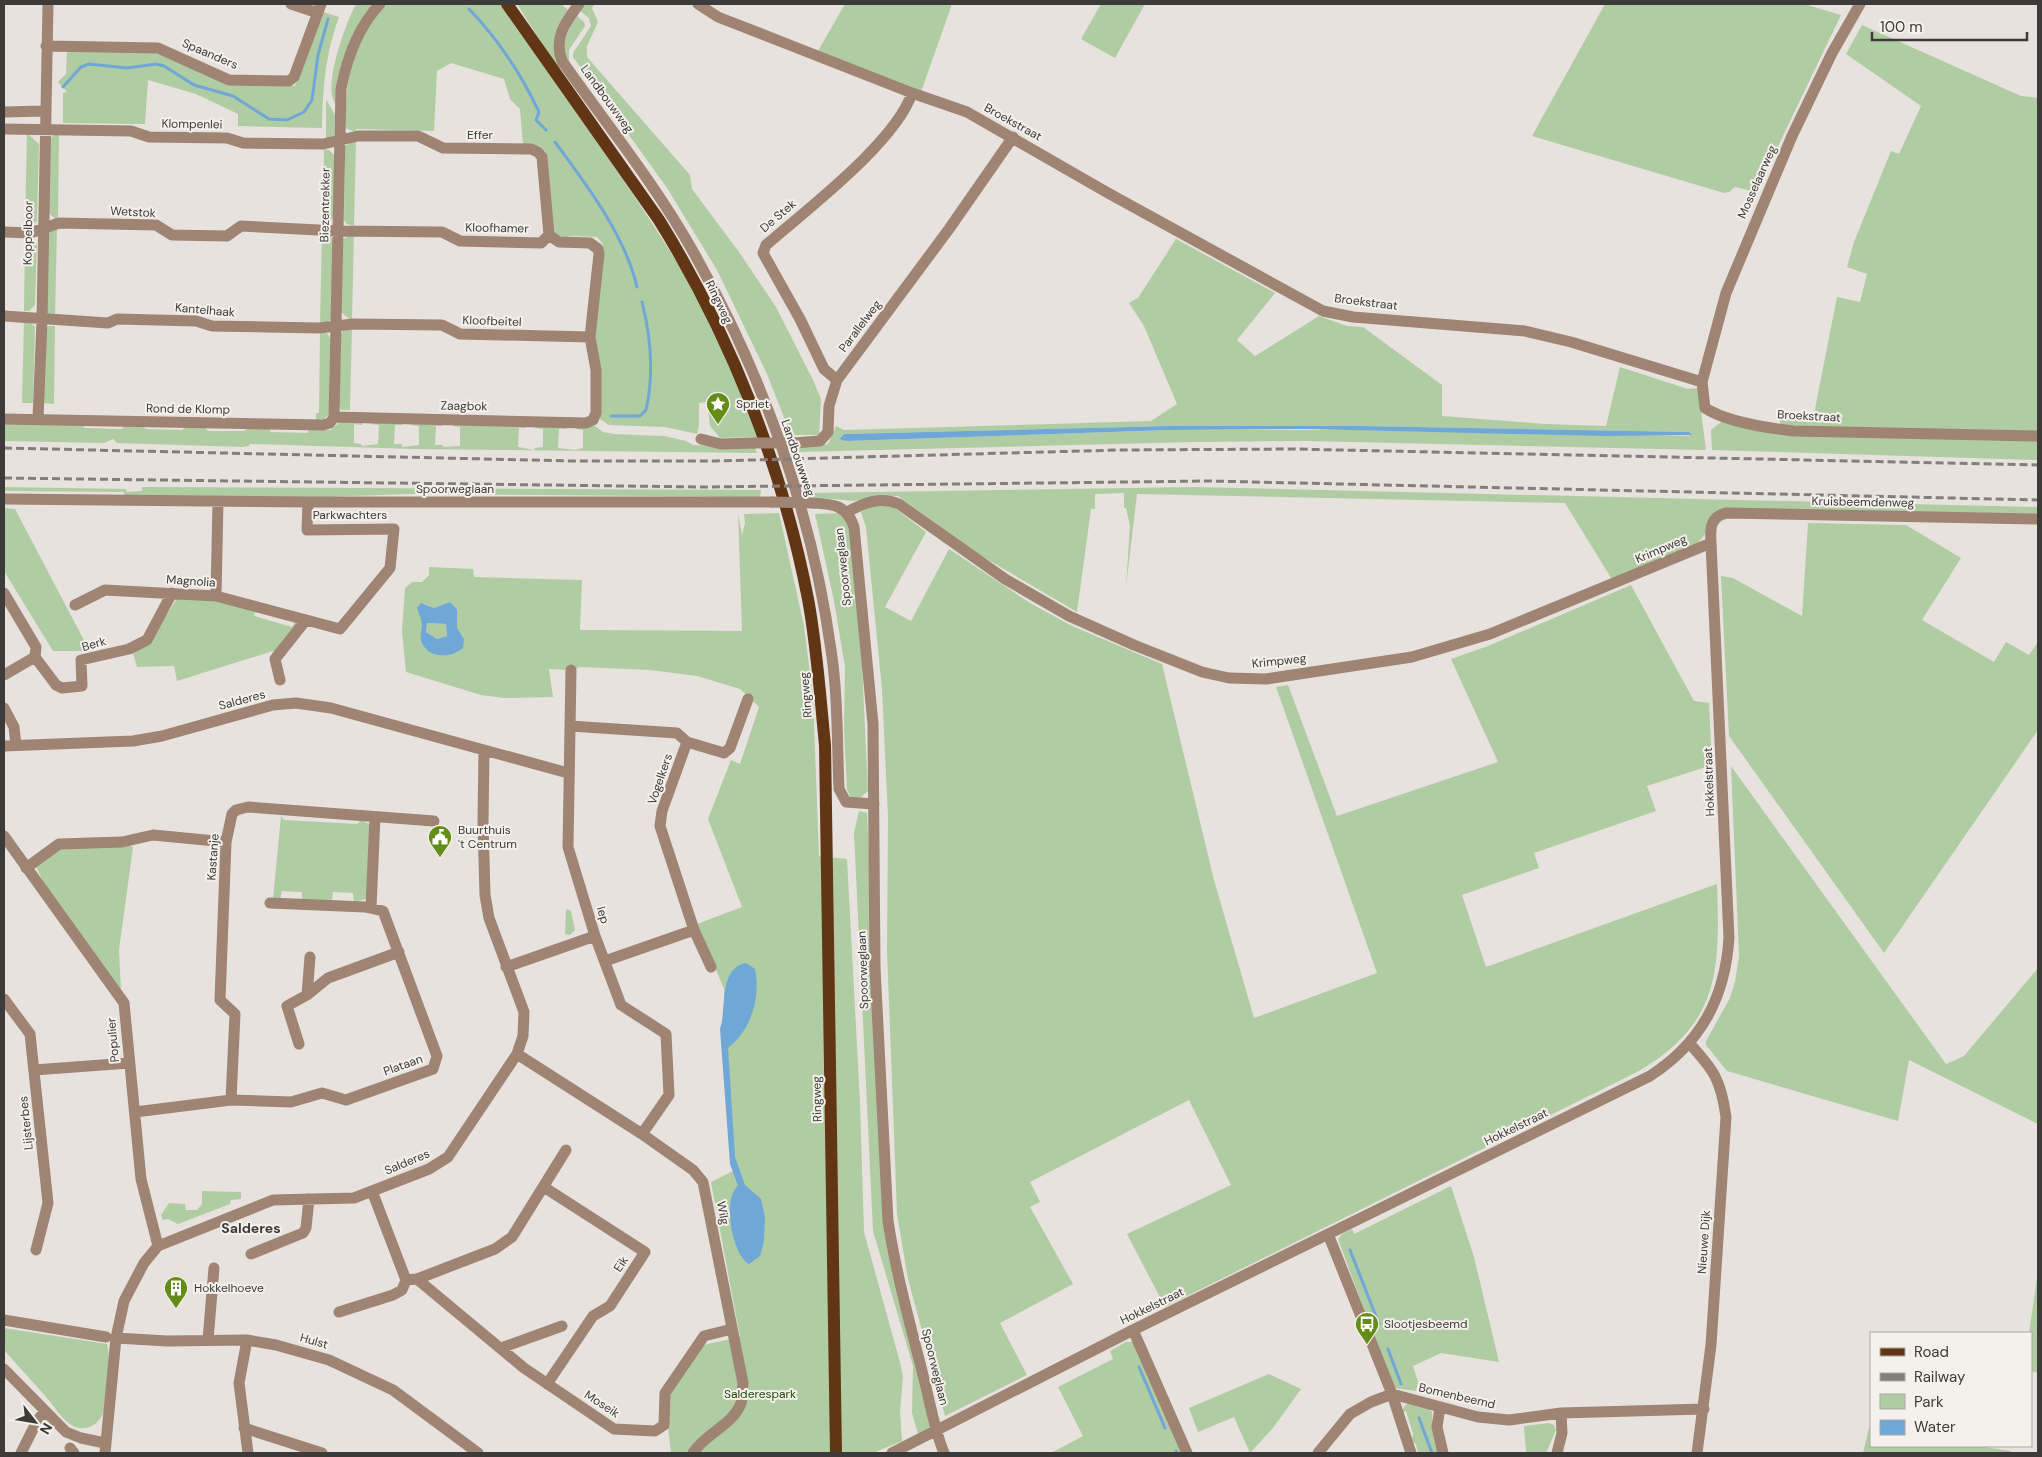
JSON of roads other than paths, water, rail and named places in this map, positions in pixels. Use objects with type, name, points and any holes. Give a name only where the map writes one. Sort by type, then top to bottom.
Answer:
[{"type":"main road","name":"Ringweg","points":[[511,6],[537,50],[654,213],[690,274],[742,383],[761,431],[788,513],[803,579],[816,654],[825,745],[836,1453]]},
{"type":"street","name":"Koppelboor","points":[[38,419],[42,320],[44,111],[48,4]]},
{"type":"street","points":[[291,4],[319,8]]},
{"type":"street","name":"Biezentrekker","points":[[334,417],[342,89],[345,69],[362,29],[380,4]]},
{"type":"street","name":"Landbouwweg","points":[[579,4],[560,32],[558,51],[562,60],[646,178],[694,254],[725,310],[774,428],[802,513],[831,650],[840,789],[846,802],[874,804]]},
{"type":"street","name":"Broekstraat","points":[[698,4],[718,16],[912,93],[967,112],[1108,193],[1323,311],[1353,317],[1525,331],[1571,342],[1702,382],[1704,408],[1713,413],[1775,429],[2038,436]]},
{"type":"street","name":"Mosselaarweg","points":[[1702,382],[1726,293],[1752,228],[1796,128],[1832,53],[1860,4]]},
{"type":"street","name":"Spaanders","points":[[46,46],[158,48],[229,80],[288,81],[294,78],[319,8]]},
{"type":"street","name":"De Stek","points":[[837,380],[824,370],[800,319],[763,253],[766,245],[840,182],[886,134],[907,109],[912,93]]},
{"type":"street","points":[[4,112],[44,111]]},
{"type":"street","name":"Klompenlei","points":[[4,129],[131,131],[149,137],[226,138],[243,143],[323,144],[340,140]]},
{"type":"street","name":"Effer","points":[[340,140],[358,136],[418,136],[443,148],[532,149],[542,157],[549,235]]},
{"type":"street","name":"Parallelweg","points":[[700,439],[722,444],[820,441],[828,432],[829,406],[837,380],[949,229],[1013,137]]},
{"type":"street","name":"Wetstok","points":[[4,232],[30,233],[56,224],[156,225],[172,235],[227,236],[242,226],[338,231]]},
{"type":"street","name":"Kloofhamer","points":[[338,231],[442,232],[460,241],[541,243],[549,235]]},
{"type":"street","points":[[549,235],[559,242],[590,243],[598,249],[590,337]]},
{"type":"street","name":"Kantelhaak","points":[[4,316],[28,316],[42,320],[108,324],[117,319],[196,321],[212,326],[319,328],[336,326]]},
{"type":"street","name":"Kloofbeitel","points":[[336,326],[353,324],[442,325],[460,334],[590,337]]},
{"type":"street","name":"Zaagbok","points":[[334,417],[586,423],[593,420],[596,413],[596,370],[590,337]]},
{"type":"street","name":"Rond de Klomp","points":[[4,419],[324,425],[330,423],[334,417]]},
{"type":"street","name":"Spoorweglaan","points":[[4,499],[308,502],[772,502],[833,504],[847,512],[854,527],[872,715],[875,968],[888,1220],[894,1262],[930,1402],[935,1430],[944,1453]]},
{"type":"street","name":"Krimpweg","points":[[847,512],[874,500],[890,500],[899,504],[1005,579],[1069,616],[1202,672],[1229,678],[1266,679],[1412,657],[1490,634],[1711,543]]},
{"type":"street","points":[[216,596],[218,501]]},
{"type":"street","name":"Parkwachters","points":[[308,502],[307,530],[394,529],[390,568],[340,629]]},
{"type":"street","name":"Kruisbeemdenweg","points":[[1711,543],[1710,528],[1714,519],[1720,514],[1727,513],[2038,519]]},
{"type":"street","name":"Hokkelstraat","points":[[892,1453],[1133,1330],[1650,1076],[1671,1062],[1689,1043],[1710,1013],[1721,988],[1727,961],[1729,938],[1711,543]]},
{"type":"street","name":"Magnolia","points":[[75,605],[105,590],[216,596],[340,629]]},
{"type":"street","name":"Berk","points":[[4,592],[36,647],[35,657],[56,685],[62,688],[82,686],[81,660],[130,649],[146,640],[172,593]]},
{"type":"street","points":[[280,680],[275,659],[306,620]]},
{"type":"street","points":[[4,675],[35,657]]},
{"type":"street","name":"Iep","points":[[572,670],[568,773],[568,847],[595,936],[621,1005],[666,1034],[669,1095],[642,1134]]},
{"type":"street","points":[[687,742],[724,752],[730,748],[748,699]]},
{"type":"street","name":"Salderes","points":[[4,746],[133,741],[162,736],[273,705],[296,703],[331,708],[568,773]]},
{"type":"street","points":[[4,708],[14,726],[16,745]]},
{"type":"street","name":"Vogelkers","points":[[570,726],[678,733],[687,742],[662,811],[660,826],[694,930],[711,967]]},
{"type":"street","name":"Salderes","points":[[105,1448],[111,1338],[130,1287],[144,1263],[158,1246],[273,1200],[354,1198],[429,1169],[448,1158],[517,1054],[524,1036],[524,1012],[506,967],[490,918],[486,895],[483,822],[484,750]]},
{"type":"street","name":"Kastanje","points":[[231,1100],[235,1014],[220,1000],[226,842],[232,814],[236,810],[248,807],[434,821]]},
{"type":"street","points":[[270,903],[371,907],[375,818]]},
{"type":"street","points":[[26,868],[47,850],[59,844],[122,842],[152,835],[226,842]]},
{"type":"street","name":"Populier","points":[[4,836],[124,1003],[141,1179],[158,1246]]},
{"type":"street","name":"Plataan","points":[[135,1112],[231,1100],[291,1102],[322,1093],[346,1100],[433,1069],[437,1056],[399,952],[383,911],[371,907]]},
{"type":"street","points":[[605,961],[694,930]]},
{"type":"street","points":[[506,967],[595,936]]},
{"type":"street","points":[[300,1044],[287,1006],[307,995],[328,978],[399,952]]},
{"type":"street","points":[[307,995],[310,957]]},
{"type":"street","name":"Lijsterbes","points":[[4,999],[30,1034],[48,1203],[36,1250]]},
{"type":"street","name":"Nieuwe Dijk","points":[[1689,1043],[1716,1076],[1723,1091],[1726,1117],[1704,1409],[1697,1453]]},
{"type":"street","name":"Wilg","points":[[517,1054],[642,1134],[693,1170],[703,1182],[743,1383],[742,1402],[733,1417],[700,1442],[694,1453]]},
{"type":"street","points":[[34,1070],[129,1063]]},
{"type":"street","points":[[339,1312],[393,1295],[402,1290],[411,1279],[495,1248],[512,1236],[566,1150]]},
{"type":"street","name":"Eik","points":[[544,1187],[645,1252],[610,1306],[593,1316],[547,1384]]},
{"type":"street","name":"Moseik","points":[[372,1191],[411,1279],[524,1368],[614,1429],[656,1431],[664,1425],[665,1393],[704,1336],[732,1329]]},
{"type":"street","points":[[251,1254],[303,1233],[306,1228],[309,1199]]},
{"type":"street","points":[[1328,1234],[1392,1394],[1411,1453]]},
{"type":"street","points":[[208,1340],[214,1268]]},
{"type":"street","name":"Hulst","points":[[4,1320],[111,1338],[167,1341],[247,1340],[276,1345],[329,1360],[393,1390],[478,1453]]},
{"type":"street","points":[[501,1348],[562,1326]]},
{"type":"street","points":[[1133,1330],[1187,1453]]},
{"type":"street","points":[[247,1340],[239,1383],[248,1453]]},
{"type":"street","points":[[4,1369],[66,1432],[105,1448]]},
{"type":"street","points":[[1318,1453],[1350,1414],[1371,1402],[1392,1394]]},
{"type":"street","name":"Bomenbeemd","points":[[1392,1394],[1478,1417],[1509,1420],[1562,1413],[1704,1409]]},
{"type":"street","points":[[1440,1407],[1437,1427],[1443,1453]]},
{"type":"street","points":[[21,1453],[37,1421],[45,1412]]},
{"type":"street","points":[[1557,1453],[1562,1433],[1562,1413]]},
{"type":"street","points":[[244,1428],[322,1453]]},
{"type":"water","points":[[1169,426],[1360,426],[1689,432],[1692,435],[1605,436],[1306,429],[1169,430],[848,441],[841,440],[840,438],[844,434]]},
{"type":"water","points":[[450,602],[457,609],[457,628],[464,639],[463,648],[453,654],[441,655],[430,652],[421,641],[422,624],[417,608],[421,603],[434,608]],"holes":[[[427,623],[446,624],[447,636],[437,639],[426,632]]]},
{"type":"water","points":[[746,963],[755,969],[757,991],[755,1002],[743,1032],[728,1048],[735,1157],[745,1185],[761,1199],[765,1217],[764,1241],[760,1256],[749,1264],[743,1259],[738,1250],[731,1226],[731,1202],[733,1192],[738,1186],[730,1164],[720,1029],[727,981],[737,966]]},
{"type":"waterway","points":[[469,9],[500,45],[517,71],[539,112],[536,120],[546,130]]},
{"type":"waterway","points":[[63,87],[81,67],[89,64],[127,68],[156,64],[164,66],[194,85],[233,96],[269,119],[287,120],[304,112],[312,100],[318,55],[328,19]]},
{"type":"waterway","points":[[555,142],[614,229],[637,287]]},
{"type":"waterway","points":[[611,416],[640,416],[646,410],[651,369],[648,329],[642,302]]},
{"type":"waterway","points":[[1350,1250],[1379,1324]]},
{"type":"waterway","points":[[1388,1349],[1401,1384]]},
{"type":"waterway","points":[[1139,1367],[1165,1428]]},
{"type":"waterway","points":[[1419,1418],[1432,1453]]},
{"type":"railway","points":[[4,448],[573,461],[715,461],[1119,450],[1294,449],[2038,465]]},
{"type":"railway","points":[[4,478],[703,487],[1210,481],[2038,500]]},
{"type":"place","name":"Spriet","points":[[718,425]]},
{"type":"place","name":"Buurthuis 't Centrum","points":[[440,858]]},
{"type":"place","name":"Hokkelhoeve","points":[[176,1309]]},
{"type":"place","name":"Slootjesbeemd","points":[[1367,1345]]},
{"type":"district","name":"Salderes","points":[[251,1228]]},
{"type":"park label","name":"Salderespark","points":[[760,1394]]}]
